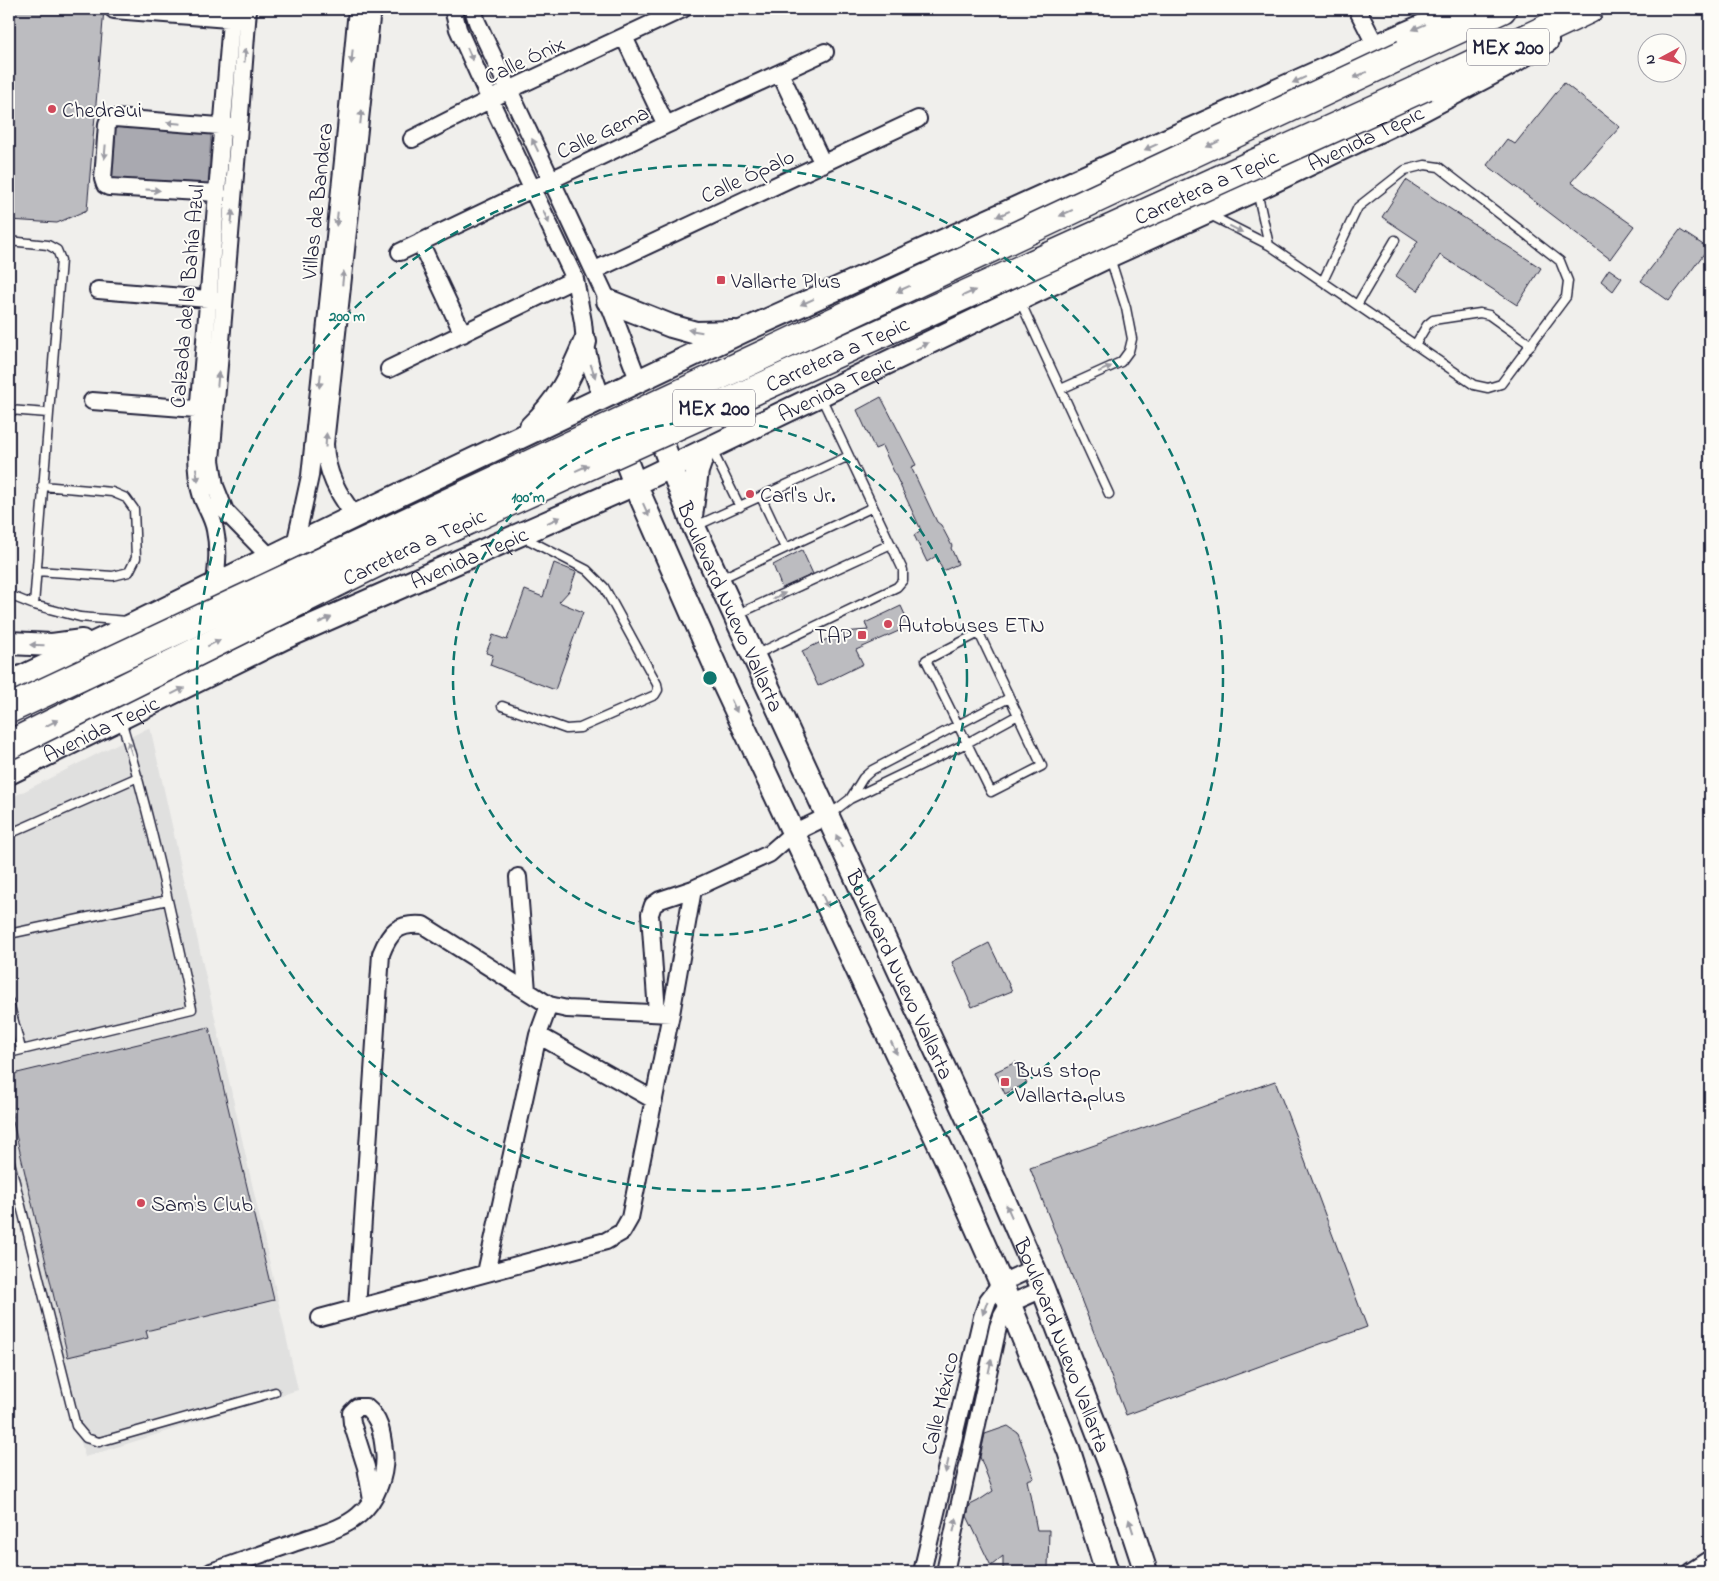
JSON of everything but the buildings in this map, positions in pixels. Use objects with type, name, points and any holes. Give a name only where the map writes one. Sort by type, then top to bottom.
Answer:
[{"type":"highway","name":"Carretera a Tepic","points":[[9,708],[1502,9]]},
{"type":"highway","name":"Carretera a Tepic","points":[[9,745],[398,552],[1426,86],[1590,9]]},
{"type":"main road","points":[[9,683],[744,331],[1462,9]]},
{"type":"main road","name":"Avenida Tepic","points":[[9,773],[284,638],[635,484],[1109,256],[1257,189],[1418,112],[1509,64],[1600,9]]},
{"type":"main road","points":[[608,301],[671,326],[696,333],[744,331]]},
{"type":"main road","points":[[520,437],[548,410],[562,391],[584,342]]},
{"type":"main road","name":"Boulevard Nuevo Vallarta","points":[[639,382],[692,524],[979,1144],[1043,1289],[1114,1475],[1146,1572]]},
{"type":"main road","name":"Boulevard Nuevo Vallarta","points":[[602,399],[635,484],[718,672],[946,1159],[1010,1304],[1069,1451],[1107,1572]]},
{"type":"main road","points":[[692,524],[696,479],[708,450]]},
{"type":"main road","points":[[9,642],[52,645],[82,641],[129,627]]},
{"type":"street","name":"Villas de Bandera","points":[[355,516],[329,474],[325,444],[350,152],[357,9]]},
{"type":"street","name":"Villas de Bandera","points":[[295,545],[310,476],[350,152],[372,9]]},
{"type":"street","points":[[453,9],[458,29],[490,100],[575,279],[583,322],[584,342],[602,399]]},
{"type":"street","points":[[473,9],[477,22],[595,270],[639,382]]},
{"type":"street","name":"Calle Ónix","points":[[412,139],[509,90],[683,9]]},
{"type":"street","points":[[1357,9],[1376,46]]},
{"type":"street","points":[[114,10],[240,14]]},
{"type":"street","name":"Calzada de la Bahía Azul","points":[[217,300],[218,193],[223,127],[240,14]]},
{"type":"street","name":"Calzada de la Bahía Azul","points":[[215,584],[219,514],[211,460],[207,410],[217,300],[240,128],[240,14]]},
{"type":"street","points":[[624,37],[666,125]]},
{"type":"street","name":"Calle Gema","points":[[400,252],[666,125],[825,52]]},
{"type":"street","points":[[780,73],[823,164]]},
{"type":"street","points":[[218,193],[109,187],[104,185],[107,124],[109,119],[115,118],[240,128]]},
{"type":"street","name":"Calle Ópalo","points":[[595,270],[918,119]]},
{"type":"street","points":[[420,242],[463,334]]},
{"type":"street","points":[[389,369],[575,279]]},
{"type":"street","points":[[98,290],[217,300]]},
{"type":"street","points":[[92,401],[207,410]]},
{"type":"street","points":[[310,476],[329,474]]},
{"type":"street","name":"Calzada de la Bahía Azul","points":[[219,514],[270,557]]},
{"type":"street","points":[[664,1014],[650,914],[653,905],[660,900],[693,889],[769,854],[793,833],[828,816]]},
{"type":"street","points":[[518,877],[527,991]]},
{"type":"street","points":[[320,1318],[606,1241],[622,1232],[630,1218],[654,1100],[664,1014],[693,889]]},
{"type":"street","points":[[357,1308],[381,954],[386,940],[396,929],[409,924],[424,925],[549,1005],[567,1009],[664,1014]]},
{"type":"street","points":[[486,1273],[538,1035],[549,1005]]},
{"type":"street","points":[[538,1035],[654,1100]]},
{"type":"street","points":[[1000,1283],[1034,1268]]},
{"type":"street","name":"Calle México","points":[[922,1572],[982,1317],[988,1300],[1000,1283]]},
{"type":"street","points":[[1010,1304],[1043,1289]]},
{"type":"street","name":"Calle México","points":[[945,1572],[998,1327],[1002,1316],[1010,1304]]},
{"type":"street","points":[[211,1572],[339,1527],[359,1515],[372,1500],[383,1479],[385,1458],[382,1430],[372,1412],[366,1407],[357,1407],[352,1413],[352,1423],[366,1467],[372,1500]]},
{"type":"street","points":[[1690,1572],[1710,1559]]},
{"type":"lane","points":[[1204,212],[1269,245],[1474,385],[1488,388],[1501,384],[1531,345],[1566,297],[1568,281],[1560,261],[1439,168],[1425,164],[1405,170],[1358,207],[1323,281]]},
{"type":"lane","points":[[1257,189],[1269,245]]},
{"type":"lane","points":[[1357,305],[1395,240]]},
{"type":"lane","points":[[9,241],[48,245],[57,250],[60,260],[34,605]]},
{"type":"lane","points":[[1061,389],[1121,362],[1129,351],[1132,339],[1126,308],[1109,256]]},
{"type":"lane","points":[[1019,299],[1108,494]]},
{"type":"lane","points":[[1415,345],[1427,325],[1434,320],[1480,313],[1489,315],[1531,345]]},
{"type":"lane","points":[[753,656],[897,587],[903,580],[903,570],[820,395]]},
{"type":"lane","points":[[9,410],[48,412]]},
{"type":"lane","points":[[708,450],[740,507]]},
{"type":"lane","points":[[692,524],[740,507],[849,456]]},
{"type":"lane","points":[[36,571],[113,576],[130,572],[136,558],[134,509],[126,498],[112,492],[42,486]]},
{"type":"lane","points":[[761,497],[785,548]]},
{"type":"lane","points":[[718,579],[873,508]]},
{"type":"lane","points":[[502,706],[566,729],[580,728],[655,694],[658,690],[604,587],[587,570],[519,535]]},
{"type":"lane","points":[[734,616],[891,544]]},
{"type":"lane","points":[[9,595],[34,605],[129,627]]},
{"type":"lane","points":[[978,633],[1009,698],[1042,766],[991,792],[926,660],[978,633]]},
{"type":"lane","points":[[850,799],[863,778],[872,770],[1009,698]]},
{"type":"lane","points":[[828,816],[850,799],[967,743],[1018,715]]},
{"type":"lane","points":[[9,1053],[192,1009],[138,776],[121,719]]},
{"type":"lane","points":[[9,834],[138,776]]},
{"type":"lane","points":[[9,934],[168,900]]},
{"type":"lane","points":[[9,1002],[21,1050]]},
{"type":"lane","points":[[9,1158],[76,1426],[86,1438],[100,1442],[275,1392]]},
{"type":"shaded area","points":[[116,124],[211,131],[208,185],[111,179]]},
{"type":"shaded area","points":[[150,727],[298,1390],[85,1457],[9,1167],[9,799]]},
{"type":"place","name":"Chedraui","points":[[52,109]]},
{"type":"place","name":"Vallarte Plus","points":[[721,280]]},
{"type":"place","name":"Carl's Jr.","points":[[750,494]]},
{"type":"place","name":"Autobuses ETN","points":[[888,624]]},
{"type":"place","name":"TAP","points":[[862,635]]},
{"type":"place","name":"Bus stop Vallarta.plus","points":[[1005,1082]]},
{"type":"place","name":"Sam's Club","points":[[141,1203]]}]
